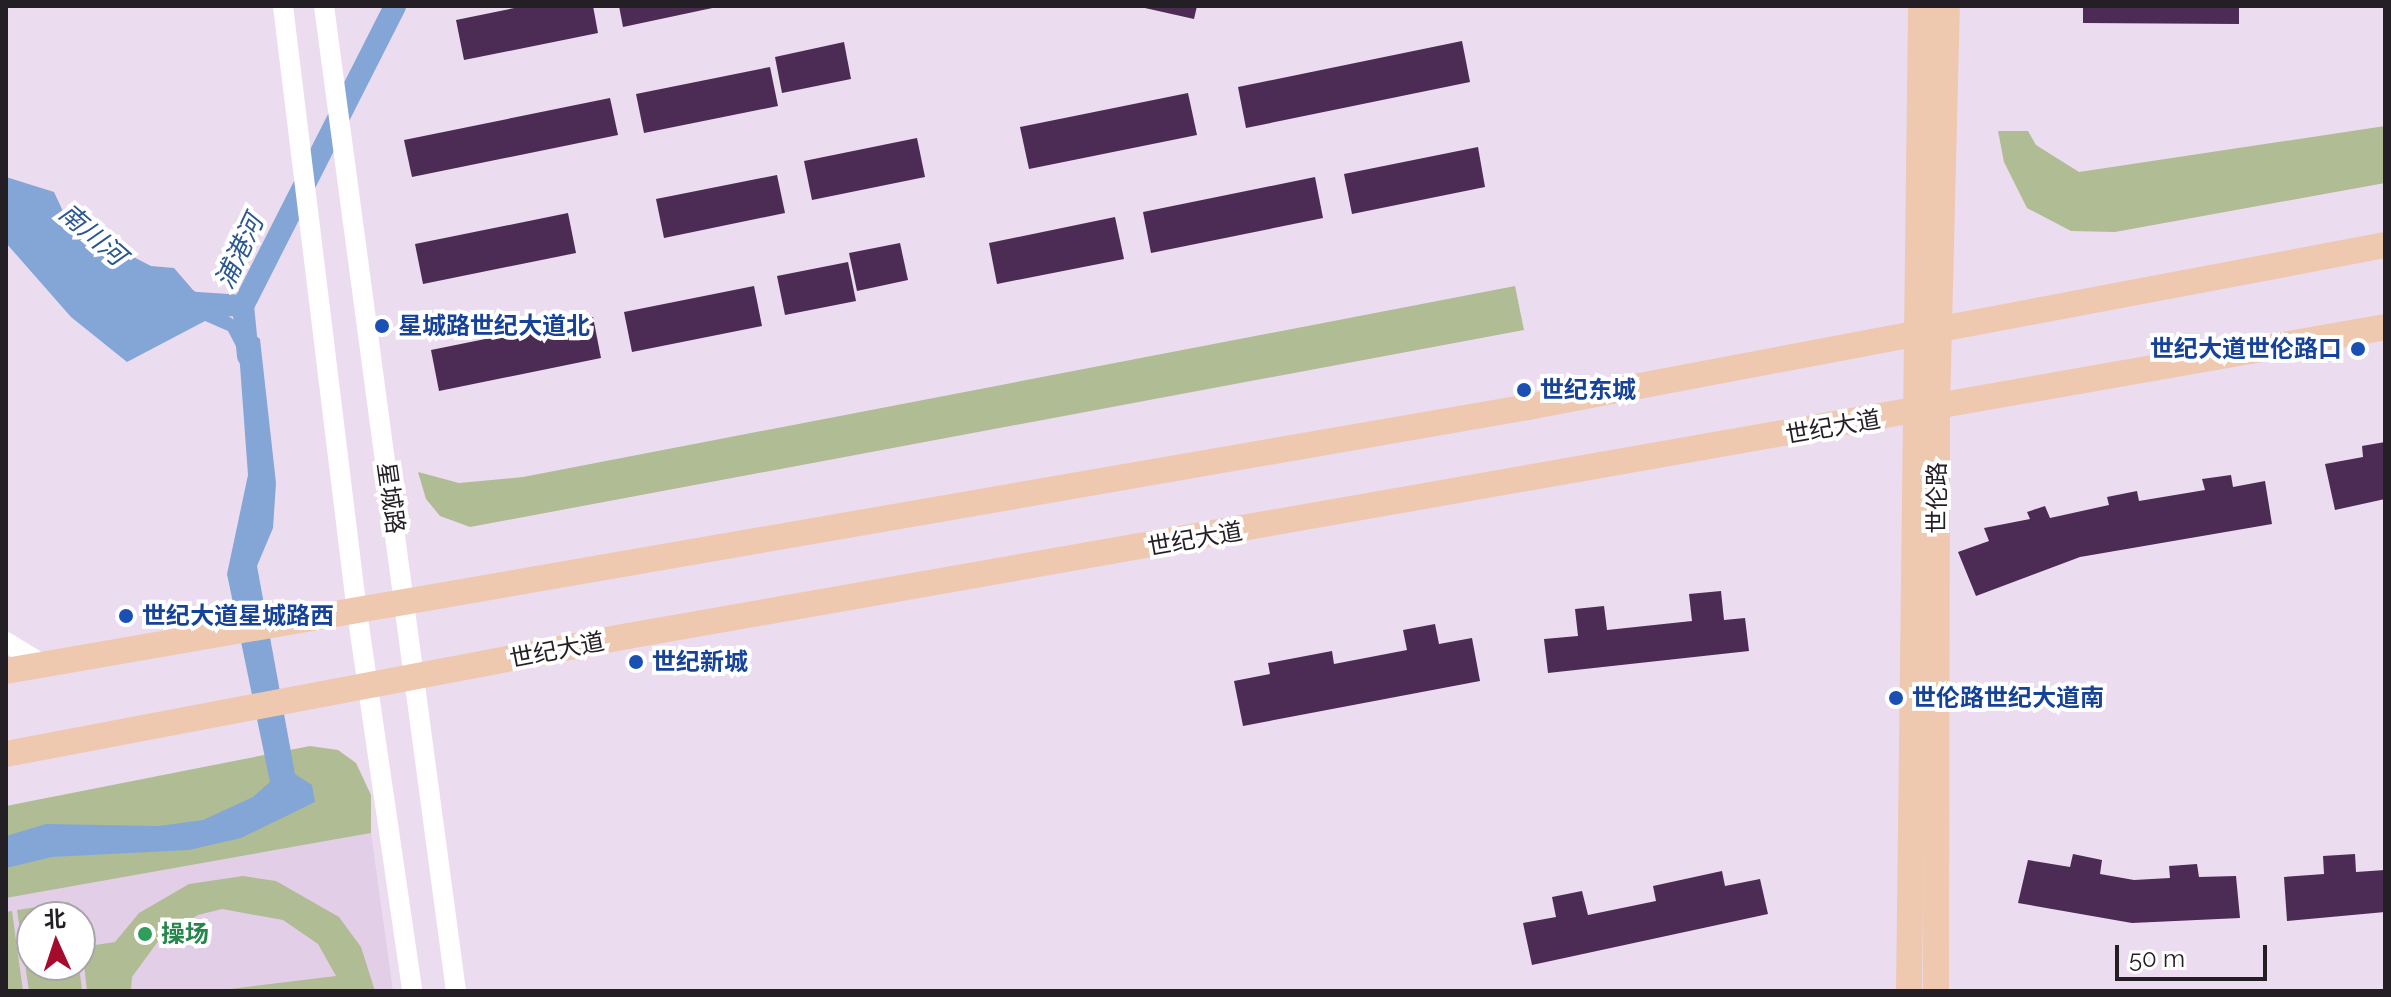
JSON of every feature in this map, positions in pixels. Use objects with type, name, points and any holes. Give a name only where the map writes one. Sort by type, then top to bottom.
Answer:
[{"type":"main road","name":"世伦路","points":[[1921,6],[1927,328]]},
{"type":"main road","name":"世伦路","points":[[1909,991],[1927,328],[1947,6]]},
{"type":"main road","points":[[6,671],[1528,407],[1927,328],[2385,245]]},
{"type":"main road","name":"世纪大道","points":[[6,754],[372,685],[2385,327]]},
{"type":"main road","name":"世伦路","points":[[1925,410],[1936,991]]},
{"type":"street","name":"星城路","points":[[283,6],[357,612],[372,685],[412,991]]},
{"type":"street","name":"星城路","points":[[324,6],[417,678],[456,991]]},
{"type":"street","points":[[6,642],[42,664]]},
{"type":"shaded area","points":[[371,833],[393,991],[6,991],[6,898]]},
{"type":"green space","points":[[2385,126],[2385,183],[2115,232],[2071,231],[2027,208],[2004,162],[1998,131],[2028,131],[2036,145],[2079,172]]},
{"type":"green space","points":[[1515,286],[1524,330],[470,527],[440,516],[426,499],[418,472],[459,483],[523,477]]},
{"type":"green space","points":[[310,746],[338,750],[356,763],[371,795],[371,833],[6,898],[6,806]]},
{"type":"green space","name":"操场","points":[[243,876],[276,881],[339,917],[361,947],[375,991],[214,991],[336,976],[318,944],[283,920],[222,909],[198,915],[159,940],[132,977],[131,991],[87,991],[86,981],[96,981],[96,945],[115,942],[139,913],[189,884]]},
{"type":"green space","points":[[12,911],[16,981],[22,981],[23,991],[6,991],[6,912]]},
{"type":"green space","points":[[28,981],[81,981],[82,991],[29,991]]},
{"type":"water","points":[[6,177],[54,192],[69,224],[151,266],[174,268],[193,290],[260,339],[276,483],[273,528],[257,566],[295,774],[312,785],[315,802],[241,838],[189,850],[52,857],[6,868],[6,836],[46,824],[159,826],[203,820],[253,797],[270,782],[227,574],[248,475],[239,352],[228,331],[205,321],[127,362],[71,317],[6,243]]},
{"type":"building","points":[[524,6],[593,6],[598,33],[464,60],[456,20]]},
{"type":"building","points":[[619,6],[717,6],[717,7],[623,27]]},
{"type":"building","points":[[1136,6],[1197,6],[1194,19]]},
{"type":"building","points":[[2083,6],[2239,6],[2239,24],[2083,23]]},
{"type":"building","points":[[1462,41],[1470,82],[1246,128],[1238,87]]},
{"type":"building","points":[[844,42],[851,79],[782,93],[775,57]]},
{"type":"building","points":[[770,67],[778,106],[644,133],[636,94]]},
{"type":"building","points":[[1188,93],[1197,135],[1029,169],[1020,127]]},
{"type":"building","points":[[610,98],[618,135],[412,177],[404,140]]},
{"type":"building","points":[[917,138],[925,177],[812,200],[804,161]]},
{"type":"building","points":[[1478,147],[1485,187],[1352,214],[1344,174]]},
{"type":"building","points":[[777,175],[785,213],[664,238],[656,199]]},
{"type":"building","points":[[1315,177],[1323,218],[1151,253],[1143,212]]},
{"type":"building","points":[[568,213],[576,253],[423,284],[415,244]]},
{"type":"building","points":[[1115,217],[1124,259],[997,284],[989,243]]},
{"type":"building","points":[[900,243],[908,280],[857,291],[849,253]]},
{"type":"building","points":[[848,262],[856,301],[785,315],[777,276]]},
{"type":"building","points":[[754,286],[762,326],[632,352],[624,312]]},
{"type":"building","points":[[593,317],[601,358],[439,391],[431,350]]},
{"type":"building","points":[[2385,442],[2385,499],[2335,510],[2325,464],[2363,457],[2362,446]]},
{"type":"building","points":[[2231,475],[2233,487],[2265,481],[2272,524],[2080,557],[1976,596],[1958,552],[1989,541],[1984,528],[2030,519],[2027,512],[2045,506],[2050,518],[2109,505],[2107,497],[2137,491],[2139,501],[2205,490],[2202,479]]},
{"type":"building","points":[[1721,591],[1724,620],[1745,618],[1749,651],[1548,673],[1544,639],[1578,636],[1575,609],[1604,606],[1607,630],[1692,621],[1689,594]]},
{"type":"building","points":[[1435,624],[1439,644],[1472,638],[1480,681],[1243,726],[1234,681],[1270,674],[1268,663],[1332,651],[1334,664],[1407,650],[1403,630]]},
{"type":"building","points":[[2073,854],[2102,860],[2100,874],[2134,880],[2170,878],[2169,866],[2197,864],[2199,877],[2236,876],[2240,918],[2132,923],[2018,903],[2028,860],[2070,867]]},
{"type":"building","points":[[2355,854],[2356,872],[2385,870],[2385,912],[2287,921],[2284,877],[2324,874],[2323,856]]},
{"type":"building","points":[[1722,871],[1725,886],[1760,879],[1768,914],[1532,965],[1523,923],[1556,917],[1552,897],[1582,891],[1588,915],[1656,901],[1653,886]]},
{"type":"waterway","name":"浦港河","points":[[248,356],[243,306],[395,6]]},
{"type":"waterway","name":"南川河","points":[[182,302],[243,306]]},
{"type":"place","name":"星城路世纪大道北","points":[[382,326]]},
{"type":"place","name":"世纪大道世伦路口","points":[[2358,349]]},
{"type":"place","name":"世纪东城","points":[[1524,390]]},
{"type":"place","name":"世纪大道星城路西","points":[[126,616]]},
{"type":"place","name":"世纪新城","points":[[636,662]]},
{"type":"place","name":"世伦路世纪大道南","points":[[1896,698]]},
{"type":"place","name":"操场","points":[[145,934]]}]
